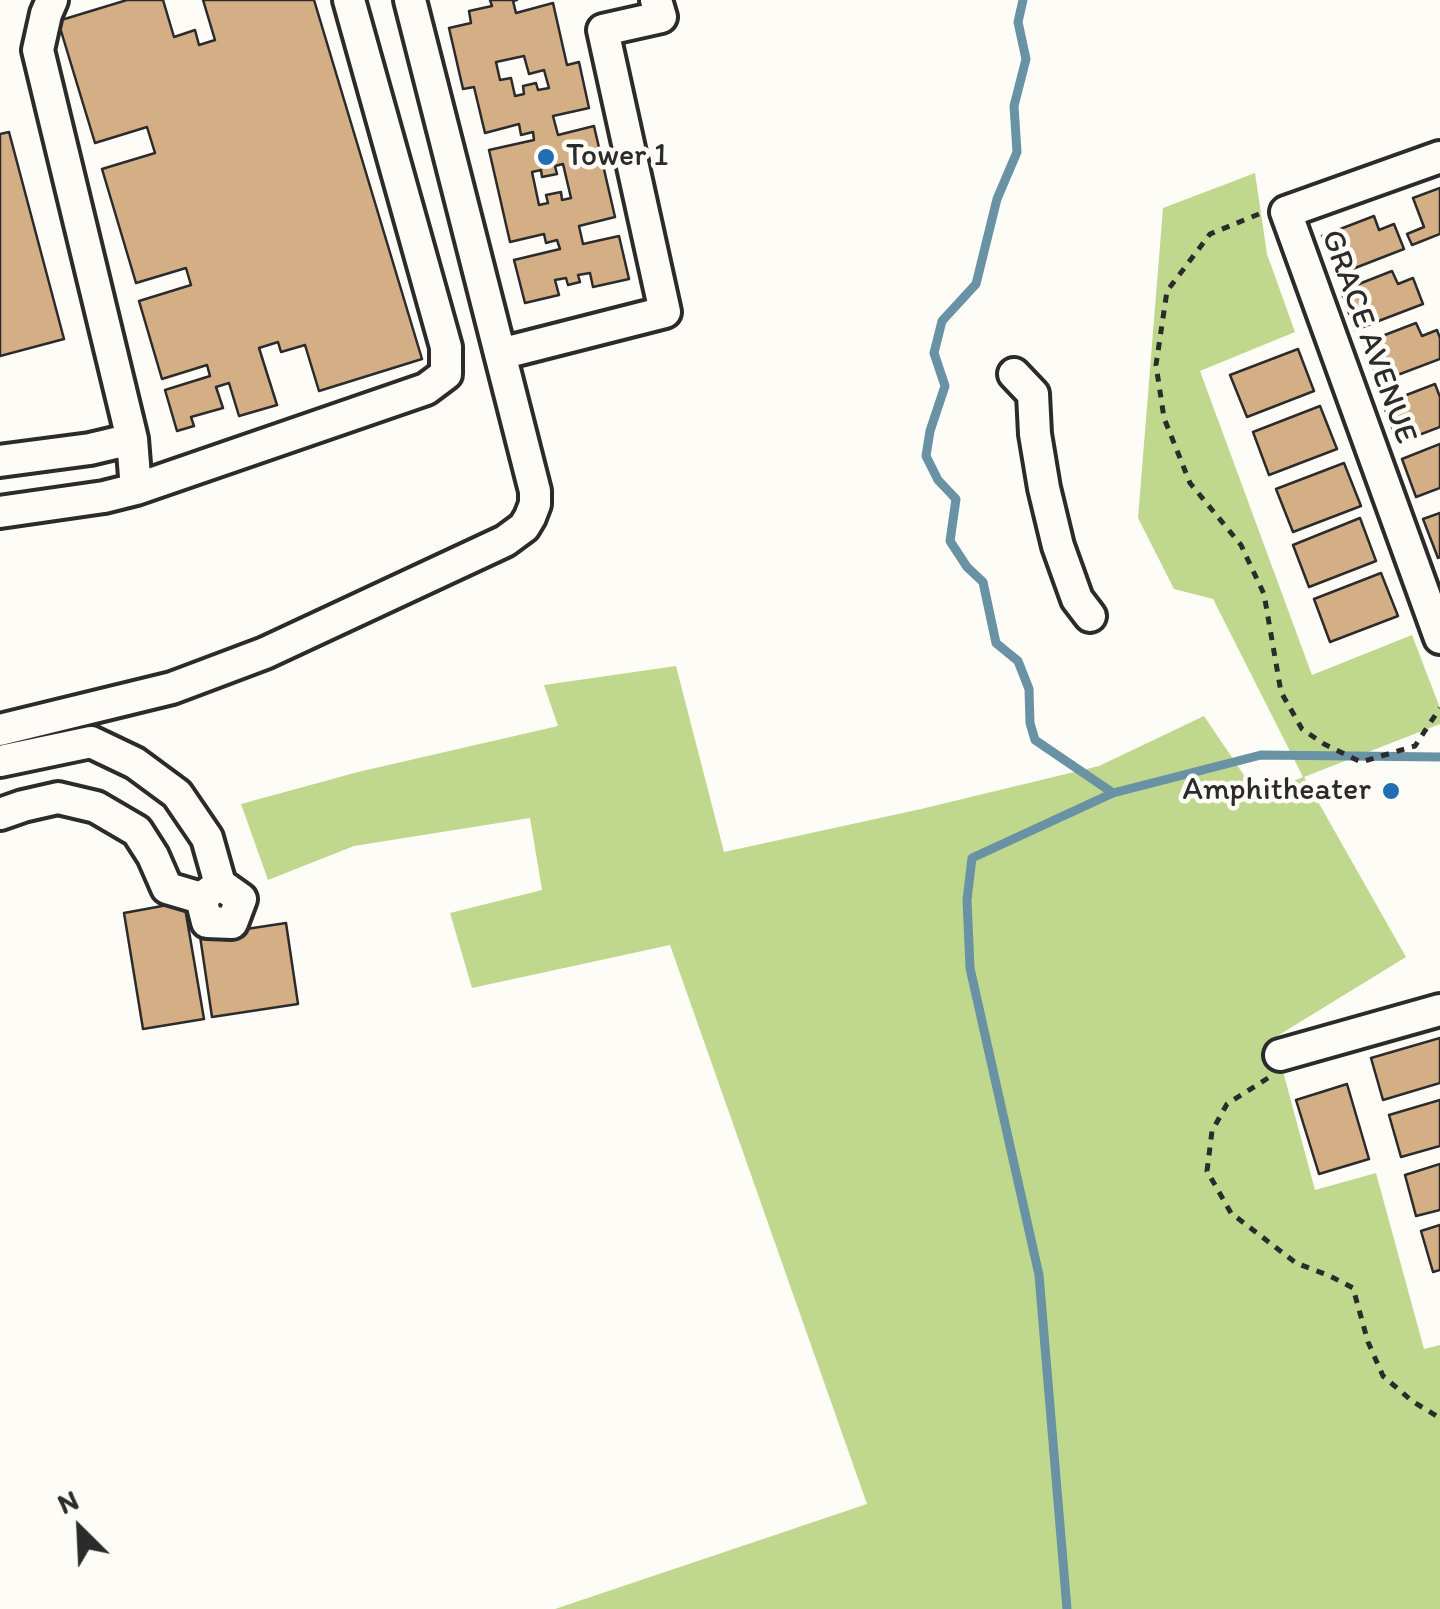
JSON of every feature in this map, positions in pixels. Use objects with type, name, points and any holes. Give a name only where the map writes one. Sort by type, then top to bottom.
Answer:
[{"type":"street","points":[[52,0],[38,50],[132,439],[136,489]]},
{"type":"street","points":[[0,512],[136,489],[426,389],[446,374],[446,347],[349,0]]},
{"type":"street","points":[[0,730],[128,700],[266,653],[515,535],[530,517],[535,491],[410,0]]},
{"type":"street","points":[[500,354],[665,312],[603,30],[662,16],[656,0]]},
{"type":"street","name":"GRACE AVENUE","points":[[1440,157],[1286,212],[1440,638]]},
{"type":"street","points":[[1014,374],[1034,394],[1035,434],[1058,546],[1077,599],[1090,616]]},
{"type":"street","points":[[0,461],[132,439]]},
{"type":"street","points":[[0,762],[91,742],[135,763],[177,794],[207,838],[211,891],[167,888],[137,831],[96,807],[58,798],[0,814]]},
{"type":"street","points":[[1280,1055],[1440,1010]]},
{"type":"path","points":[[1286,212],[1270,210],[1210,234],[1166,290],[1156,365],[1164,418],[1190,483],[1241,545],[1264,594],[1282,692],[1302,729],[1361,762],[1415,746],[1440,708]]},
{"type":"path","points":[[1280,1055],[1267,1080],[1226,1104],[1212,1131],[1207,1171],[1231,1214],[1296,1263],[1352,1288],[1368,1342],[1384,1376],[1412,1401],[1440,1418]]},
{"type":"green space","points":[[1255,173],[1267,254],[1295,332],[1200,371],[1312,675],[1412,635],[1440,708],[1440,724],[1304,777],[1406,957],[1274,1038],[1315,1190],[1376,1173],[1424,1349],[1440,1345],[1440,1609],[555,1609],[867,1504],[670,945],[472,988],[450,913],[542,890],[530,818],[354,846],[268,880],[241,804],[358,772],[558,726],[544,685],[676,666],[724,852],[1099,766],[1204,716],[1258,796],[1303,777],[1213,599],[1174,589],[1138,518],[1163,208]]},
{"type":"building","points":[[127,0],[163,0],[174,37],[195,30],[199,45],[215,40],[203,0],[314,0],[422,359],[319,391],[305,345],[281,352],[278,342],[259,348],[277,405],[239,416],[229,383],[216,387],[223,408],[191,417],[194,426],[177,431],[165,390],[210,376],[207,365],[162,379],[139,301],[191,285],[186,268],[136,283],[102,169],[155,153],[147,127],[95,143],[58,21]]},
{"type":"building","name":"Tower 1","points":[[490,0],[517,0],[513,1],[516,13],[553,3],[567,65],[579,62],[589,108],[553,116],[558,135],[594,126],[615,217],[579,226],[583,244],[619,236],[629,279],[593,287],[590,273],[578,275],[580,282],[568,285],[566,278],[555,280],[559,295],[525,303],[514,260],[560,249],[557,240],[546,243],[544,234],[510,242],[489,150],[534,140],[533,132],[521,135],[519,124],[485,133],[474,87],[463,89],[449,28],[471,23],[469,11],[492,6]],"holes":[[[524,56],[529,74],[544,70],[549,88],[538,90],[536,83],[523,86],[524,94],[515,96],[511,78],[500,80],[496,62]],[[563,164],[571,198],[562,200],[561,192],[546,195],[548,203],[539,205],[532,172],[541,170],[542,177],[557,174],[555,166]]]},
{"type":"building","points":[[9,132],[64,339],[0,356],[0,134]]},
{"type":"building","points":[[1440,188],[1440,234],[1412,245],[1407,234],[1424,227],[1413,198]]},
{"type":"building","points":[[1374,216],[1379,230],[1394,224],[1404,249],[1337,275],[1322,236]]},
{"type":"building","points":[[1392,271],[1398,284],[1413,278],[1423,304],[1355,330],[1341,291]]},
{"type":"building","points":[[1416,323],[1422,336],[1437,330],[1440,359],[1379,382],[1364,343]]},
{"type":"building","points":[[1298,349],[1314,391],[1247,417],[1230,375]]},
{"type":"building","points":[[1435,384],[1440,397],[1440,427],[1398,443],[1383,404]]},
{"type":"building","points":[[1320,406],[1337,449],[1269,475],[1253,432]]},
{"type":"building","points":[[1440,444],[1440,488],[1416,497],[1402,459]]},
{"type":"building","points":[[1344,463],[1361,506],[1293,532],[1276,489]]},
{"type":"building","points":[[1440,513],[1440,557],[1438,558],[1423,519]]},
{"type":"building","points":[[1360,518],[1376,561],[1309,587],[1293,545]]},
{"type":"building","points":[[1381,573],[1398,616],[1330,642],[1314,599]]},
{"type":"building","points":[[184,902],[204,1019],[143,1029],[124,913]]},
{"type":"building","points":[[286,923],[298,1004],[212,1017],[200,936]]},
{"type":"building","points":[[1440,1038],[1440,1083],[1383,1100],[1371,1058]]},
{"type":"building","points":[[1347,1084],[1369,1159],[1319,1174],[1296,1100]]},
{"type":"building","points":[[1440,1100],[1440,1146],[1401,1157],[1389,1115]]},
{"type":"building","points":[[1440,1164],[1440,1210],[1416,1216],[1405,1175]]},
{"type":"building","points":[[1440,1225],[1440,1270],[1433,1272],[1421,1231]]},
{"type":"waterway","points":[[1023,0],[1018,22],[1026,59],[1014,106],[1017,152],[997,199],[976,284],[942,321],[934,353],[945,386],[926,456],[938,480],[956,499],[950,541],[967,567],[983,582],[996,643],[1018,661],[1029,689],[1035,740],[1113,793],[1261,755],[1440,757]]},
{"type":"waterway","points":[[1067,1609],[1039,1275],[970,968],[967,900],[972,858],[1113,793]]},
{"type":"place","name":"Tower 1","points":[[546,157]]},
{"type":"place","name":"Amphitheater","points":[[1391,791]]}]
